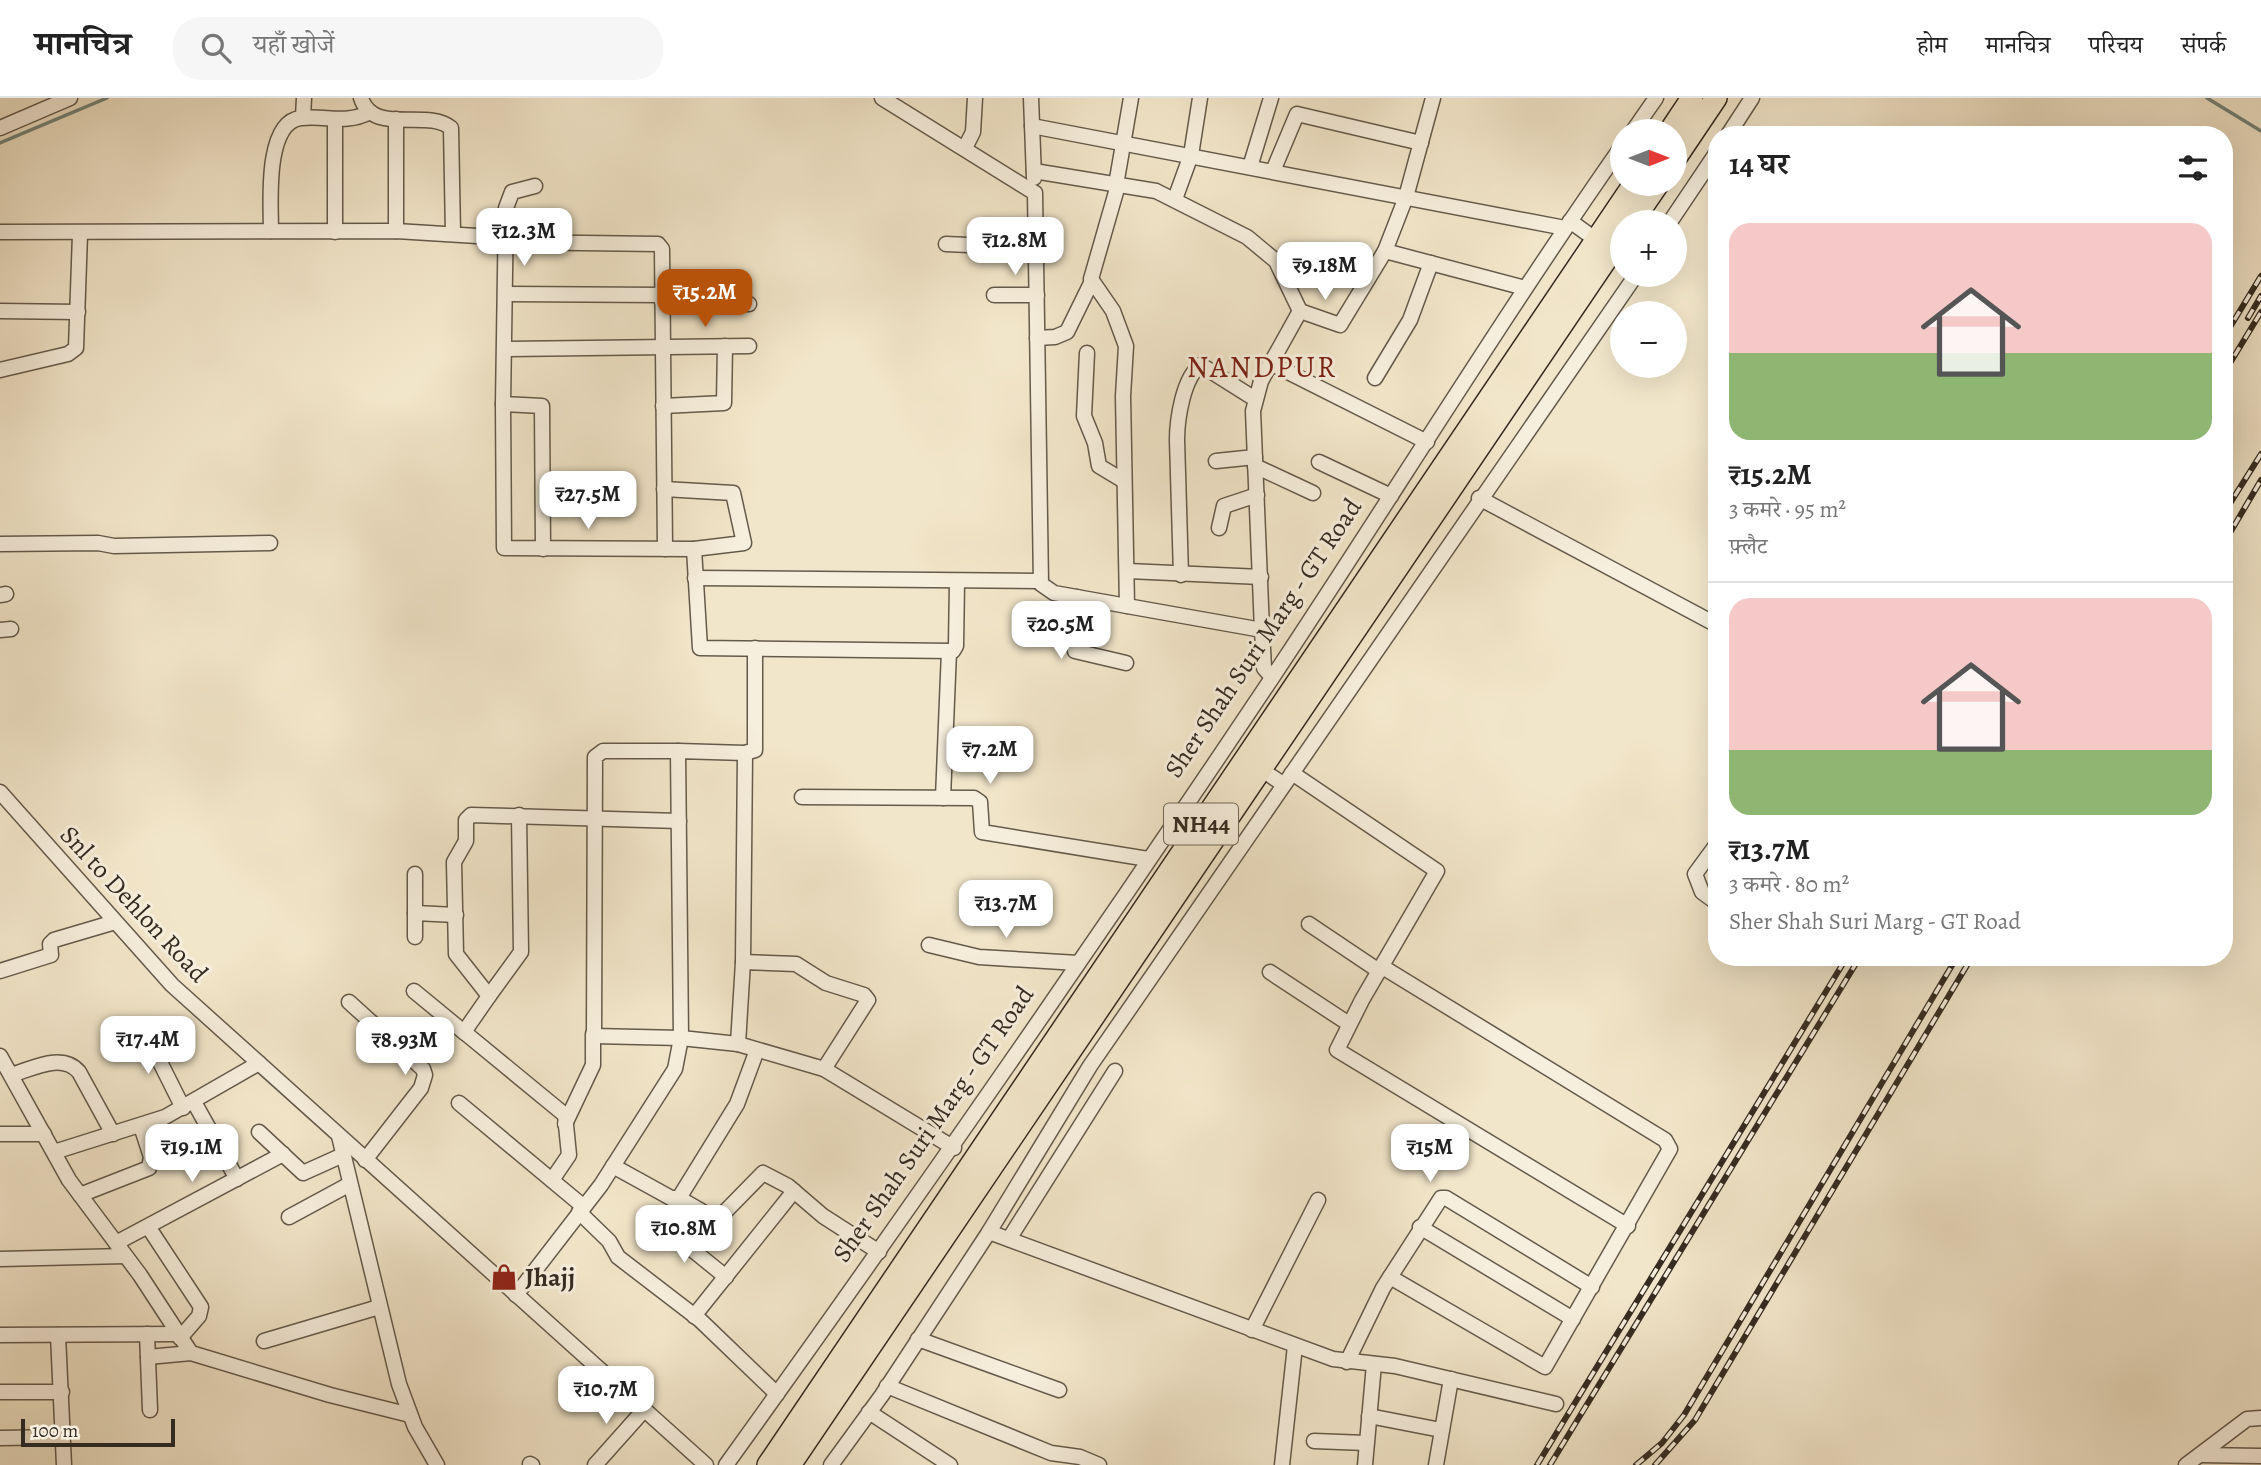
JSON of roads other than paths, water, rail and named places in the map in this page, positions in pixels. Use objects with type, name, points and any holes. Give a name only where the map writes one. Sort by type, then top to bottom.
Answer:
[{"type":"highway","points":[[1678,119],[1692,98]]},
{"type":"highway","points":[[1687,141],[1716,98]]},
{"type":"highway","name":"Sher Shah Suri Marg - GT Road","points":[[768,1465],[1626,196]]},
{"type":"highway","name":"NH44","points":[[790,1465],[1610,266]]},
{"type":"street","points":[[0,128],[70,98]]},
{"type":"street","points":[[303,117],[304,98]]},
{"type":"street","points":[[361,98],[370,112],[396,120],[436,121],[451,128],[453,234]]},
{"type":"street","points":[[882,98],[1035,193]]},
{"type":"street","points":[[965,148],[973,132],[975,98]]},
{"type":"street","points":[[1031,98],[1037,295],[1039,580],[1050,592],[1262,630]]},
{"type":"street","points":[[1037,338],[1055,337],[1067,332],[1092,281],[1117,185],[1131,98]]},
{"type":"street","points":[[1175,200],[1191,155],[1200,98]]},
{"type":"street","points":[[1250,167],[1271,98]]},
{"type":"street","points":[[1034,171],[1156,191],[1175,200],[1264,248],[1279,265],[1300,311],[1340,324],[1385,251],[1406,197],[1433,98]]},
{"type":"street","points":[[1641,119],[1656,98]]},
{"type":"street","points":[[1734,126],[1752,98]]},
{"type":"street","points":[[271,231],[272,160],[288,125],[303,117],[353,120],[370,112]]},
{"type":"street","points":[[1273,172],[1293,118],[1299,114],[1321,122],[1368,128],[1421,143]]},
{"type":"street","points":[[396,120],[396,231]]},
{"type":"street","points":[[335,121],[335,232]]},
{"type":"street","points":[[1032,126],[1406,197],[1567,224],[1588,234]]},
{"type":"street","name":"Sher Shah Suri Marg - GT Road","points":[[726,1465],[954,1148],[1148,859],[1231,749],[1272,677],[1567,224],[1610,163]]},
{"type":"street","points":[[1678,210],[1708,165]]},
{"type":"street","points":[[535,186],[518,188],[509,195],[505,215],[507,242],[503,547],[665,550],[744,543],[735,495],[727,491],[664,489]]},
{"type":"street","points":[[0,232],[80,234],[396,231],[453,234],[507,242],[659,244],[662,249],[665,550]]},
{"type":"street","points":[[0,370],[73,352],[77,344],[80,234]]},
{"type":"street","points":[[946,244],[1036,248]]},
{"type":"street","points":[[1385,251],[1525,288]]},
{"type":"street","points":[[1375,377],[1410,320],[1431,263]]},
{"type":"street","points":[[1092,281],[1114,312],[1125,342],[1127,606]]},
{"type":"street","points":[[831,1465],[887,1386],[989,1231],[1090,1066],[1282,778],[1628,287]]},
{"type":"street","points":[[506,294],[749,304]]},
{"type":"street","points":[[994,295],[1037,295]]},
{"type":"street","points":[[1272,677],[1264,666],[1255,400],[1270,363],[1300,311]]},
{"type":"street","points":[[0,312],[78,312]]},
{"type":"street","points":[[663,405],[724,403],[725,346]]},
{"type":"street","points":[[506,349],[749,346]]},
{"type":"street","points":[[1087,354],[1084,420],[1095,443],[1100,467],[1124,481]]},
{"type":"street","points":[[1270,363],[1427,442]]},
{"type":"street","points":[[1181,575],[1177,419],[1183,398],[1196,369],[1201,365],[1255,400]]},
{"type":"street","points":[[503,404],[542,406],[544,549]]},
{"type":"street","points":[[1216,461],[1255,461],[1313,493]]},
{"type":"street","points":[[1319,462],[1391,496]]},
{"type":"street","points":[[1219,528],[1220,512],[1224,506],[1257,495]]},
{"type":"street","points":[[1479,498],[1708,620]]},
{"type":"street","points":[[0,544],[137,546],[270,543]]},
{"type":"street","points":[[694,549],[699,647],[954,650],[957,582]]},
{"type":"street","points":[[1128,571],[1261,578]]},
{"type":"street","points":[[695,578],[957,582],[1039,580]]},
{"type":"street","points":[[1077,597],[1075,651],[1126,663]]},
{"type":"street","points":[[565,1124],[593,1065],[594,760],[598,752],[745,753],[755,749],[755,648]]},
{"type":"street","points":[[943,798],[949,651]]},
{"type":"street","points":[[516,1295],[613,1166],[675,1069],[681,1038],[678,751]]},
{"type":"street","points":[[738,1044],[743,962],[745,753]]},
{"type":"street","points":[[1282,778],[1436,869],[1337,1045],[1339,1051],[1628,1226]]},
{"type":"street","name":"Snl to Dehlon Road","points":[[0,792],[172,985],[706,1465]]},
{"type":"street","points":[[802,797],[979,800],[979,829],[984,833],[1148,859]]},
{"type":"street","points":[[489,996],[457,960],[455,860],[466,841],[467,818],[471,815],[519,815],[679,821]]},
{"type":"street","points":[[465,1033],[521,952],[519,815]]},
{"type":"street","points":[[1708,859],[1696,871],[1702,892],[1708,896]]},
{"type":"street","points":[[415,873],[415,937]]},
{"type":"street","points":[[415,912],[456,915]]},
{"type":"street","points":[[0,971],[50,956],[50,944],[54,940],[115,922]]},
{"type":"street","points":[[1309,924],[1668,1143],[1668,1156],[1548,1364],[1543,1367],[1390,1277]]},
{"type":"street","points":[[929,946],[979,957],[1078,963]]},
{"type":"street","points":[[743,962],[796,964],[826,983],[868,998],[866,1006],[824,1069]]},
{"type":"street","points":[[1270,972],[1349,1024]]},
{"type":"street","points":[[414,991],[563,1113],[569,1158],[552,1180]]},
{"type":"street","points":[[349,1002],[423,1069],[425,1076],[421,1088],[365,1160]]},
{"type":"street","points":[[134,1029],[156,1054],[237,1179]]},
{"type":"street","points":[[593,1034],[603,1038],[681,1038],[738,1044],[824,1069],[954,1148]]},
{"type":"street","points":[[680,1198],[737,1104],[757,1050]]},
{"type":"street","points":[[1,1060],[80,1195],[125,1255],[191,1353]]},
{"type":"street","points":[[11,1075],[60,1062],[72,1065],[79,1072],[113,1134]]},
{"type":"street","points":[[54,1153],[141,1126],[189,1105],[259,1063]]},
{"type":"street","points":[[1009,1239],[1115,1071]]},
{"type":"street","points":[[459,1103],[552,1180],[609,1241],[618,1257],[694,1316],[777,1394]]},
{"type":"street","points":[[80,1195],[149,1168],[151,1157],[141,1126]]},
{"type":"street","points":[[259,1132],[306,1173],[343,1154]]},
{"type":"street","points":[[0,1134],[44,1134]]},
{"type":"street","points":[[339,1136],[379,1307],[410,1415],[424,1445],[438,1465]]},
{"type":"street","points":[[116,1243],[149,1228],[284,1154]]},
{"type":"street","points":[[613,1166],[671,1198],[680,1198],[717,1220],[762,1173],[794,1191],[823,1216],[879,1252]]},
{"type":"street","points":[[289,1217],[350,1184]]},
{"type":"street","points":[[694,1316],[794,1191]]},
{"type":"street","points":[[1347,1362],[1390,1277],[1436,1202],[1445,1197],[1592,1287]]},
{"type":"street","points":[[1252,1330],[1318,1200]]},
{"type":"street","points":[[663,1226],[726,1277]]},
{"type":"street","points":[[1420,1227],[1573,1318]]},
{"type":"street","points":[[0,1335],[179,1336],[199,1316],[201,1307],[149,1228]]},
{"type":"street","points":[[989,1231],[1295,1346],[1347,1362],[1374,1364],[1451,1379],[1556,1404]]},
{"type":"street","points":[[0,1259],[125,1255]]},
{"type":"street","points":[[264,1341],[379,1307]]},
{"type":"street","points":[[147,1334],[150,1410]]},
{"type":"street","points":[[58,1335],[64,1465]]},
{"type":"street","points":[[918,1339],[1059,1390]]},
{"type":"street","points":[[1282,1465],[1295,1346]]},
{"type":"street","points":[[148,1357],[191,1353],[304,1388],[410,1415]]},
{"type":"street","points":[[1365,1465],[1374,1364]]},
{"type":"street","points":[[1436,1465],[1451,1379]]},
{"type":"street","points":[[887,1386],[1052,1460],[1080,1457],[1098,1465]]},
{"type":"street","points":[[0,1392],[62,1392]]},
{"type":"street","points":[[595,1465],[644,1410]]},
{"type":"street","points":[[869,1412],[950,1465]]},
{"type":"street","points":[[1369,1416],[1441,1430]]},
{"type":"street","points":[[2186,1465],[2247,1419],[2261,1418]]},
{"type":"street","points":[[0,1438],[63,1437]]},
{"type":"street","points":[[1314,1441],[1366,1443]]},
{"type":"street","points":[[2200,1455],[2261,1456]]},
{"type":"waterway","points":[[0,143],[107,98]]},
{"type":"waterway","points":[[2207,98],[2261,131]]},
{"type":"railway","points":[[2233,322],[2261,276]]},
{"type":"railway","points":[[2248,318],[2261,296]]},
{"type":"railway","points":[[2233,358],[2261,312]]},
{"type":"railway","points":[[2233,499],[2261,454]]},
{"type":"railway","points":[[2233,528],[2261,480]]},
{"type":"railway","points":[[1537,1465],[1842,966]]},
{"type":"railway","points":[[1550,1465],[1855,966]]},
{"type":"railway","points":[[1636,1465],[1662,1443],[1684,1415],[1952,966]]},
{"type":"railway","points":[[1655,1465],[1695,1420],[1967,966]]},
{"type":"place","name":"Jhajj","points":[[504,1277]]},
{"type":"district","name":"NANDPUR","points":[[1262,367]]}]
